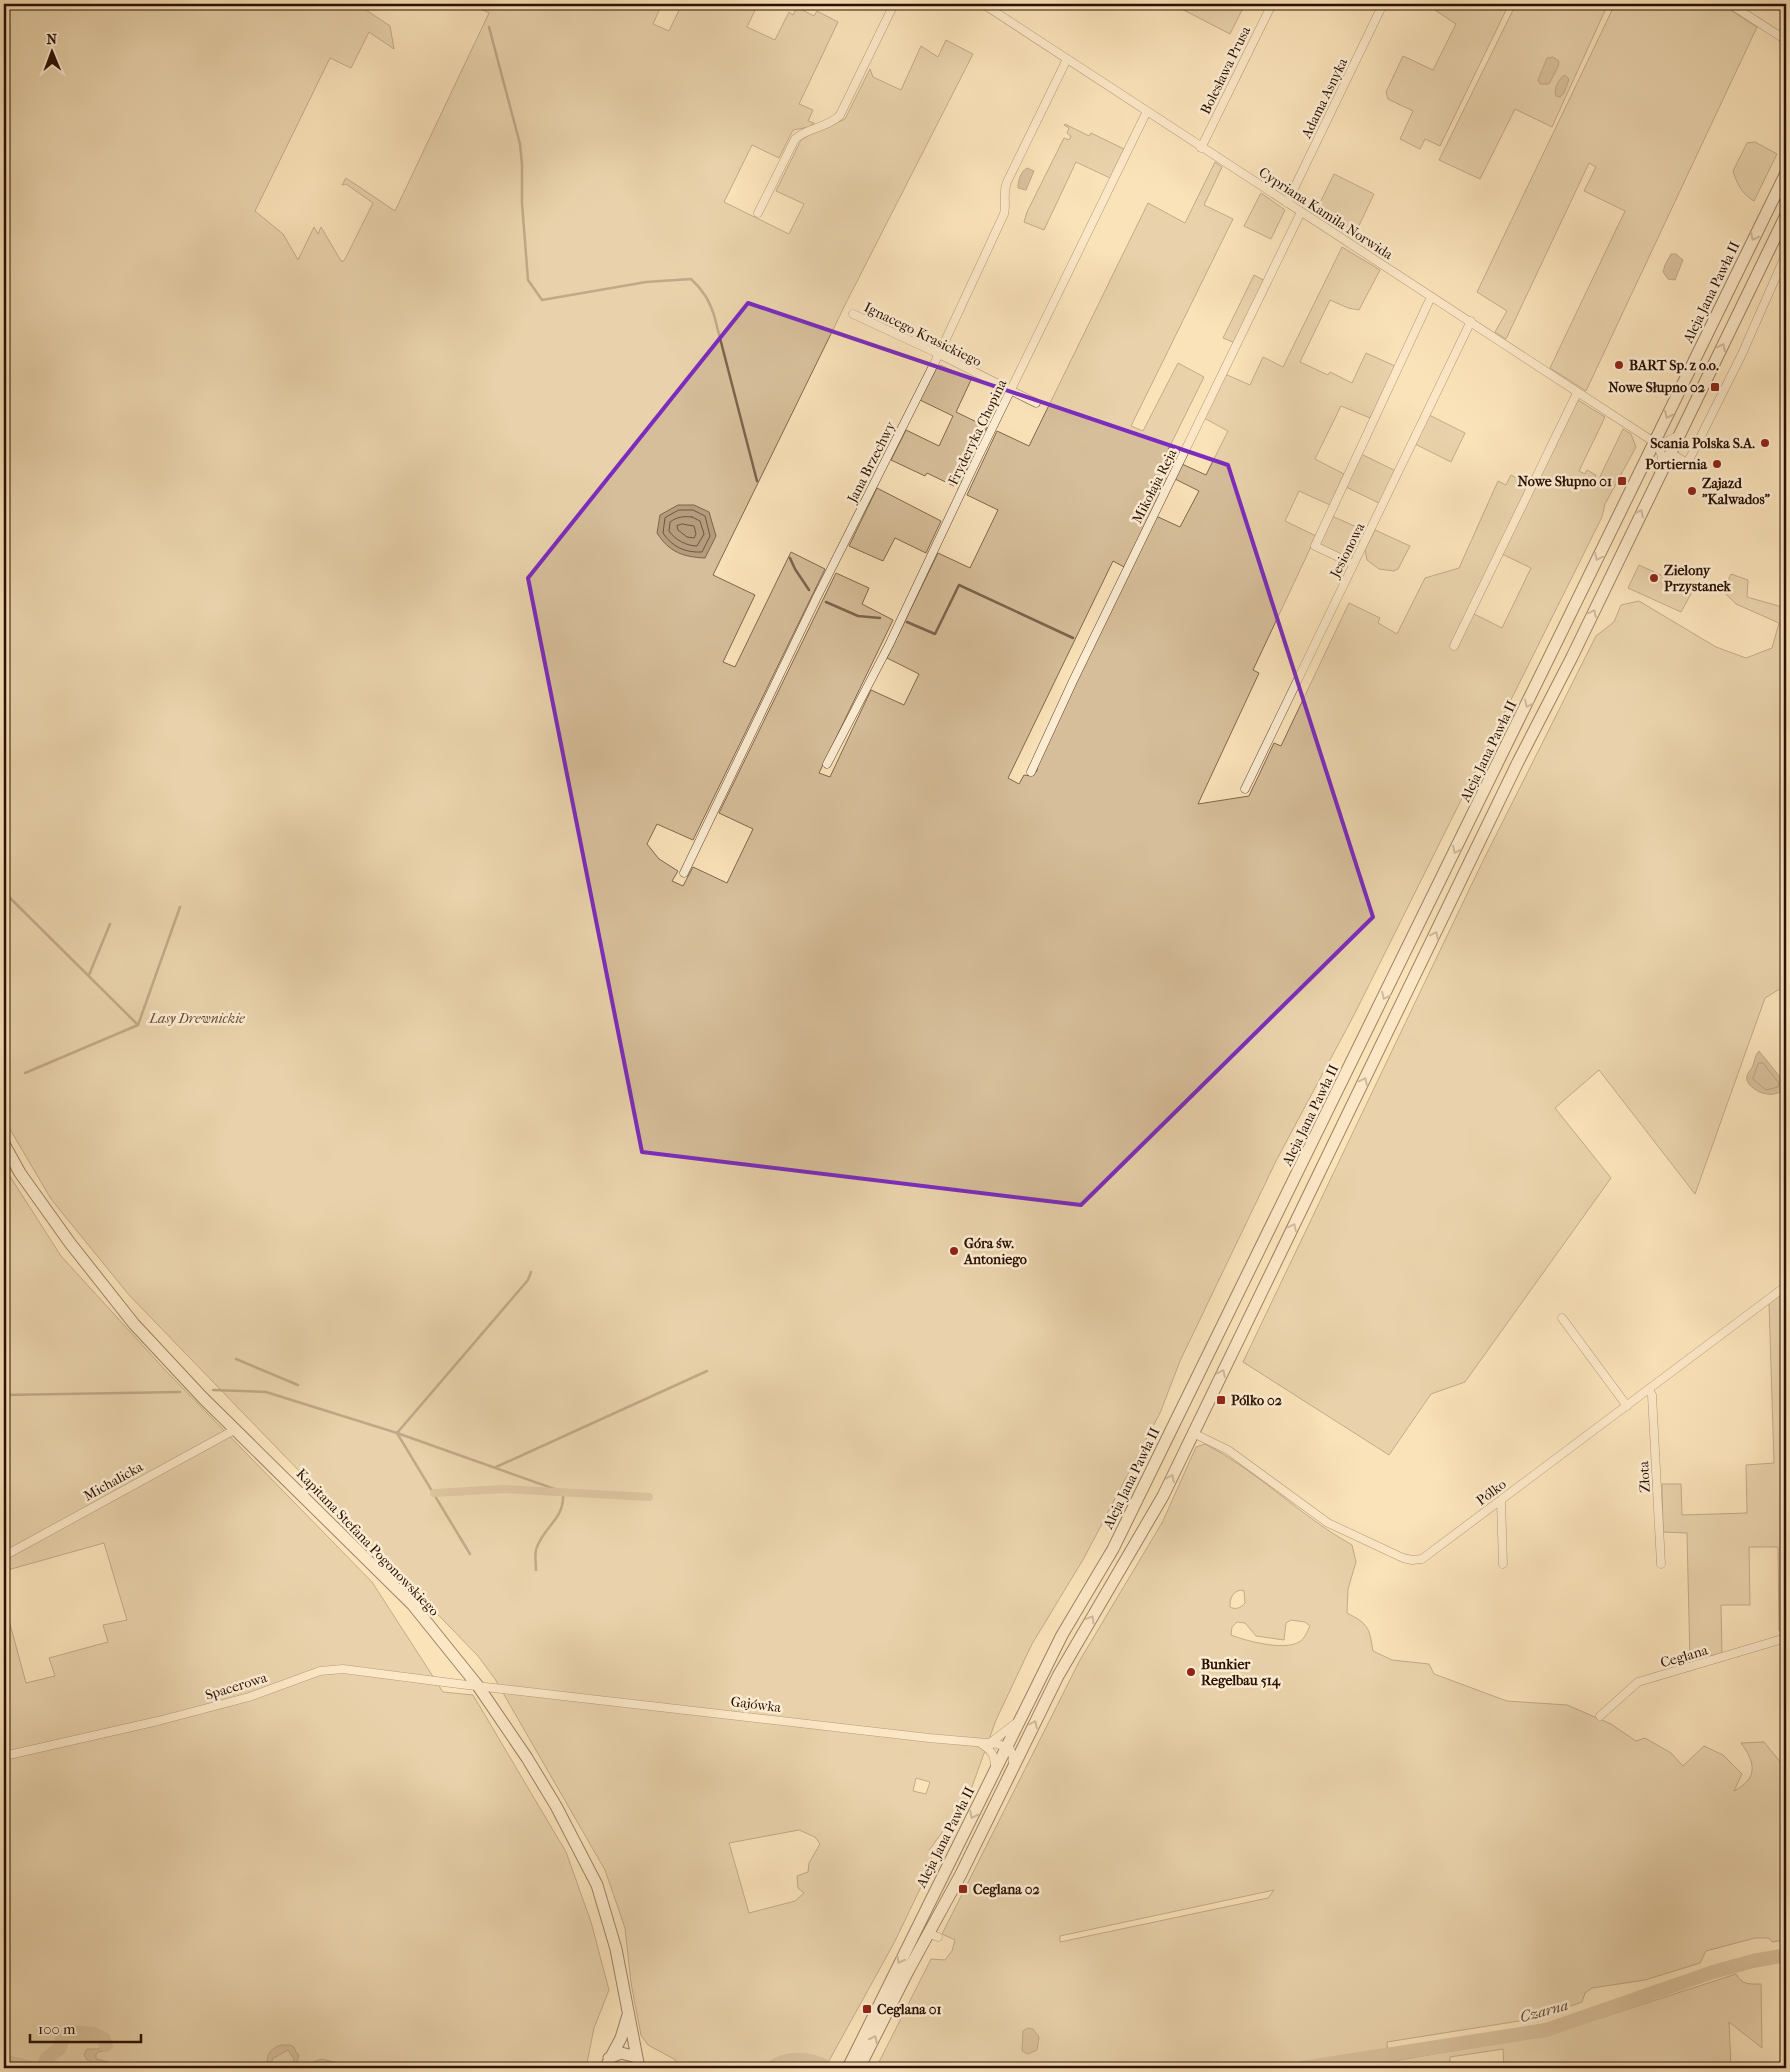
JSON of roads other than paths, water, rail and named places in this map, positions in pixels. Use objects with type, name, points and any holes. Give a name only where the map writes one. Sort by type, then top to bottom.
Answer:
[{"type":"main road","name":"Aleja Jana Pawła II","points":[[854,2067],[1062,1635],[1113,1549],[1786,173]]},
{"type":"main road","name":"Aleja Jana Pawła II","points":[[854,2067],[933,1935],[1058,1676],[1162,1496],[1786,215]]},
{"type":"main road","name":"Kapitana Stefana Pogonowskiego","points":[[4,1144],[20,1173],[111,1297],[169,1363],[412,1604],[478,1686],[527,1758],[556,1806],[597,1886],[612,1931],[638,2062]]},
{"type":"main road","points":[[607,2063],[621,2038],[629,2010]]},
{"type":"main road","points":[[607,2063],[621,2053],[638,2062]]},
{"type":"street","points":[[758,213],[795,139],[802,133],[833,120],[840,115],[894,4]]},
{"type":"street","name":"Cypriana Kamila Norwida","points":[[984,4],[1201,148],[1471,321],[1577,393],[1654,442]]},
{"type":"street","name":"Bolesława Prusa","points":[[1201,148],[1272,4]]},
{"type":"street","name":"Adama Asnyka","points":[[1287,203],[1383,4]]},
{"type":"street","points":[[1730,4],[1738,6],[1786,40]]},
{"type":"street","name":"Jana Brzechwy","points":[[684,873],[817,597],[939,354],[1004,214],[1006,208],[1003,194],[1007,182],[1068,59]]},
{"type":"street","name":"Fryderyka Chopina","points":[[826,764],[889,645],[924,569],[1147,111]]},
{"type":"street","name":"Mikołaja Reja","points":[[1031,772],[1068,690],[1301,212]]},
{"type":"street","points":[[1670,453],[1686,463],[1691,456],[1742,354],[1786,254]]},
{"type":"street","points":[[1353,564],[1314,546],[1431,297]]},
{"type":"street","name":"Ignacego Krasickiego","points":[[853,314],[939,354],[1036,403]]},
{"type":"street","name":"Jesionowa","points":[[1245,789],[1471,321]]},
{"type":"street","points":[[1454,646],[1577,393]]},
{"type":"street","points":[[1654,442],[1665,442],[1678,436]]},
{"type":"street","points":[[1654,442],[1660,448],[1662,469]]},
{"type":"street","name":"Pólko","points":[[1193,1433],[1228,1450],[1328,1523],[1403,1558],[1412,1560],[1422,1559],[1786,1286]]},
{"type":"street","points":[[1562,1318],[1627,1406]]},
{"type":"street","name":"Złota","points":[[1649,1390],[1652,1395],[1661,1564]]},
{"type":"street","name":"Michalicka","points":[[4,1556],[236,1429]]},
{"type":"street","points":[[1501,1500],[1503,1564]]},
{"type":"street","name":"Ceglana","points":[[1600,1716],[1638,1682],[1786,1638]]},
{"type":"street","name":"Spacerowa","points":[[4,1756],[158,1721],[249,1697],[328,1670],[343,1669],[478,1686]]},
{"type":"street","name":"Gajówka","points":[[478,1686],[990,1743],[1008,1747]]},
{"type":"street","points":[[990,1743],[1024,1715]]},
{"type":"street","points":[[979,1742],[992,1752],[995,1772]]},
{"type":"street","points":[[1008,1747],[1013,1757],[1013,1768]]},
{"type":"water","points":[[1553,57],[1559,61],[1558,67],[1549,84],[1540,84],[1538,80],[1547,58]]},
{"type":"water","points":[[1565,75],[1569,79],[1564,93],[1560,97],[1556,96],[1557,84]]},
{"type":"water","points":[[1027,168],[1034,171],[1026,190],[1018,188],[1020,176]]},
{"type":"water","points":[[1671,254],[1676,254],[1683,260],[1675,280],[1668,279],[1663,272]]},
{"type":"water","points":[[678,505],[694,505],[709,512],[716,536],[705,558],[683,555],[677,552],[666,545],[657,533],[660,515]]},
{"type":"water","points":[[1759,1051],[1784,1082],[1786,1086],[1781,1091],[1767,1094],[1754,1089],[1747,1080],[1747,1076]]},
{"type":"water","points":[[1028,2028],[1033,2029],[1039,2037],[1037,2050],[1028,2054],[1022,2051],[1023,2031]]},
{"type":"water","points":[[97,2031],[109,2040],[111,2045],[109,2050],[98,2052],[96,2059],[120,2065],[123,2068],[103,2066],[87,2060],[84,2055],[87,2049],[99,2049],[102,2045],[96,2038],[92,2037]]},
{"type":"water","points":[[281,2045],[294,2047],[299,2055],[296,2065],[301,2068],[291,2068],[294,2059],[288,2050],[272,2059],[273,2068],[270,2068],[267,2060],[269,2054],[274,2048]]},
{"type":"water","points":[[322,2059],[357,2068],[332,2068],[318,2065],[312,2068],[301,2068]]},
{"type":"waterway","points":[[489,27],[520,144],[528,280],[542,300],[646,282],[691,279],[705,296],[714,315],[757,481]]},
{"type":"waterway","points":[[790,558],[809,590]]},
{"type":"waterway","points":[[907,622],[935,634],[959,585],[1073,638]]},
{"type":"waterway","points":[[826,602],[858,616],[880,618]]},
{"type":"waterway","points":[[4,892],[138,1025]]},
{"type":"waterway","points":[[25,1073],[138,1025],[180,907]]},
{"type":"waterway","points":[[89,975],[110,924]]},
{"type":"waterway","points":[[531,1272],[528,1280],[397,1433],[563,1492],[561,1509],[536,1549],[536,1570]]},
{"type":"waterway","points":[[236,1359],[298,1385]]},
{"type":"waterway","points":[[496,1467],[707,1371]]},
{"type":"waterway","points":[[213,1390],[266,1392],[397,1433],[470,1554]]},
{"type":"waterway","points":[[4,1395],[180,1392]]},
{"type":"waterway","points":[[434,1493],[505,1489],[649,1497]]},
{"type":"waterway","name":"Czarna","points":[[1302,2068],[1546,2030],[1713,1972],[1753,1961],[1786,1955]]},
{"type":"waterway","name":"Czarna","points":[[42,2068],[47,2058],[60,2048],[62,2038],[70,2032],[94,2034],[104,2039],[106,2045]]},
{"type":"waterway","name":"Czarna","points":[[771,2068],[777,2064],[792,2060],[807,2060],[828,2068]]},
{"type":"waterway","name":"Czarna","points":[[4,2061],[31,2068]]},
{"type":"place","name":"BART Sp. z o.o.","points":[[1619,365]]},
{"type":"place","name":"Nowe Słupno 02","points":[[1715,387]]},
{"type":"place","name":"Scania Polska S.A.","points":[[1765,443]]},
{"type":"place","name":"Portiernia","points":[[1717,464]]},
{"type":"place","name":"Nowe Słupno 01","points":[[1622,481]]},
{"type":"place","name":"Zajazd \"Kalwados\"","points":[[1692,491]]},
{"type":"place","name":"Zielony Przystanek","points":[[1654,578]]},
{"type":"place","name":"Góra św. Antoniego","points":[[954,1251]]},
{"type":"place","name":"Pólko 02","points":[[1221,1400]]},
{"type":"place","name":"Bunkier Regelbau 514","points":[[1191,1672]]},
{"type":"place","name":"Ceglana 02","points":[[963,1889]]},
{"type":"place","name":"Ceglana 01","points":[[867,2009]]},
{"type":"park label","name":"Lasy Drewnickie","points":[[197,1018]]}]
